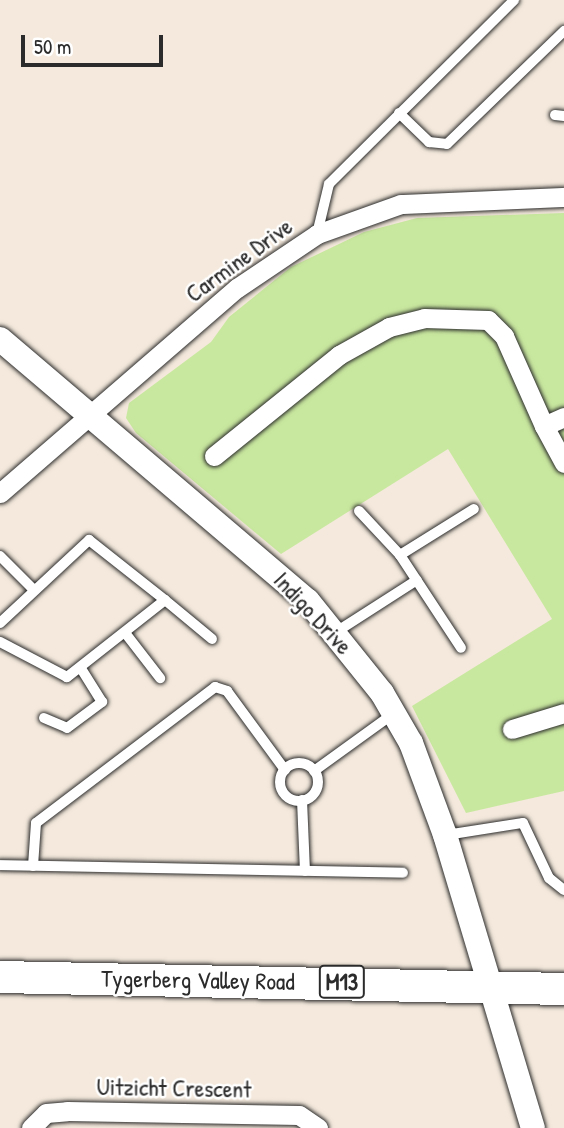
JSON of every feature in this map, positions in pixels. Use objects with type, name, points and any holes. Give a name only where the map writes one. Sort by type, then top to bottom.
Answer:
[{"type":"main road","name":"Tygerberg Valley Road","points":[[0,977],[488,984],[564,989]]},
{"type":"street","name":"Carmine Drive","points":[[0,493],[88,414],[237,288],[317,234],[401,204],[564,197]]},
{"type":"street","points":[[214,456],[339,355],[389,327],[424,318],[488,320],[504,337],[544,426],[564,463]]},
{"type":"street","name":"Indigo Drive","points":[[0,339],[265,563],[336,632],[395,712],[444,835],[533,1128]]},
{"type":"street","points":[[544,426],[564,417]]},
{"type":"street","points":[[512,729],[564,713]]},
{"type":"street","name":"Uitzicht Crescent","points":[[31,1128],[46,1113],[67,1111],[299,1115],[318,1128]]},
{"type":"lane","points":[[317,234],[329,184],[514,0]]},
{"type":"lane","points":[[399,113],[429,142],[447,144],[564,31]]},
{"type":"lane","points":[[400,555],[474,509]]},
{"type":"lane","points":[[359,511],[400,555],[461,648]]},
{"type":"lane","points":[[0,624],[89,540],[212,639]]},
{"type":"lane","points":[[0,556],[34,590]]},
{"type":"lane","points":[[336,632],[417,580]]},
{"type":"lane","points":[[0,642],[56,676],[81,668],[165,600]]},
{"type":"lane","points":[[126,634],[160,678]]},
{"type":"lane","points":[[44,718],[67,729],[102,702],[81,668]]},
{"type":"lane","points":[[33,866],[36,823],[215,687],[227,691],[285,770],[282,789],[302,800]]},
{"type":"lane","points":[[314,771],[395,712]]},
{"type":"lane","points":[[285,770],[299,763],[314,771]]},
{"type":"lane","points":[[302,800],[316,789],[314,771]]},
{"type":"lane","points":[[302,800],[304,871]]},
{"type":"lane","points":[[444,835],[523,823],[550,878],[564,890]]},
{"type":"lane","points":[[0,865],[402,873]]},
{"type":"green space","points":[[564,213],[564,791],[466,813],[412,706],[552,619],[448,449],[281,554],[136,433],[126,418],[129,403],[211,342],[229,317],[291,267],[364,232],[417,218]]}]
